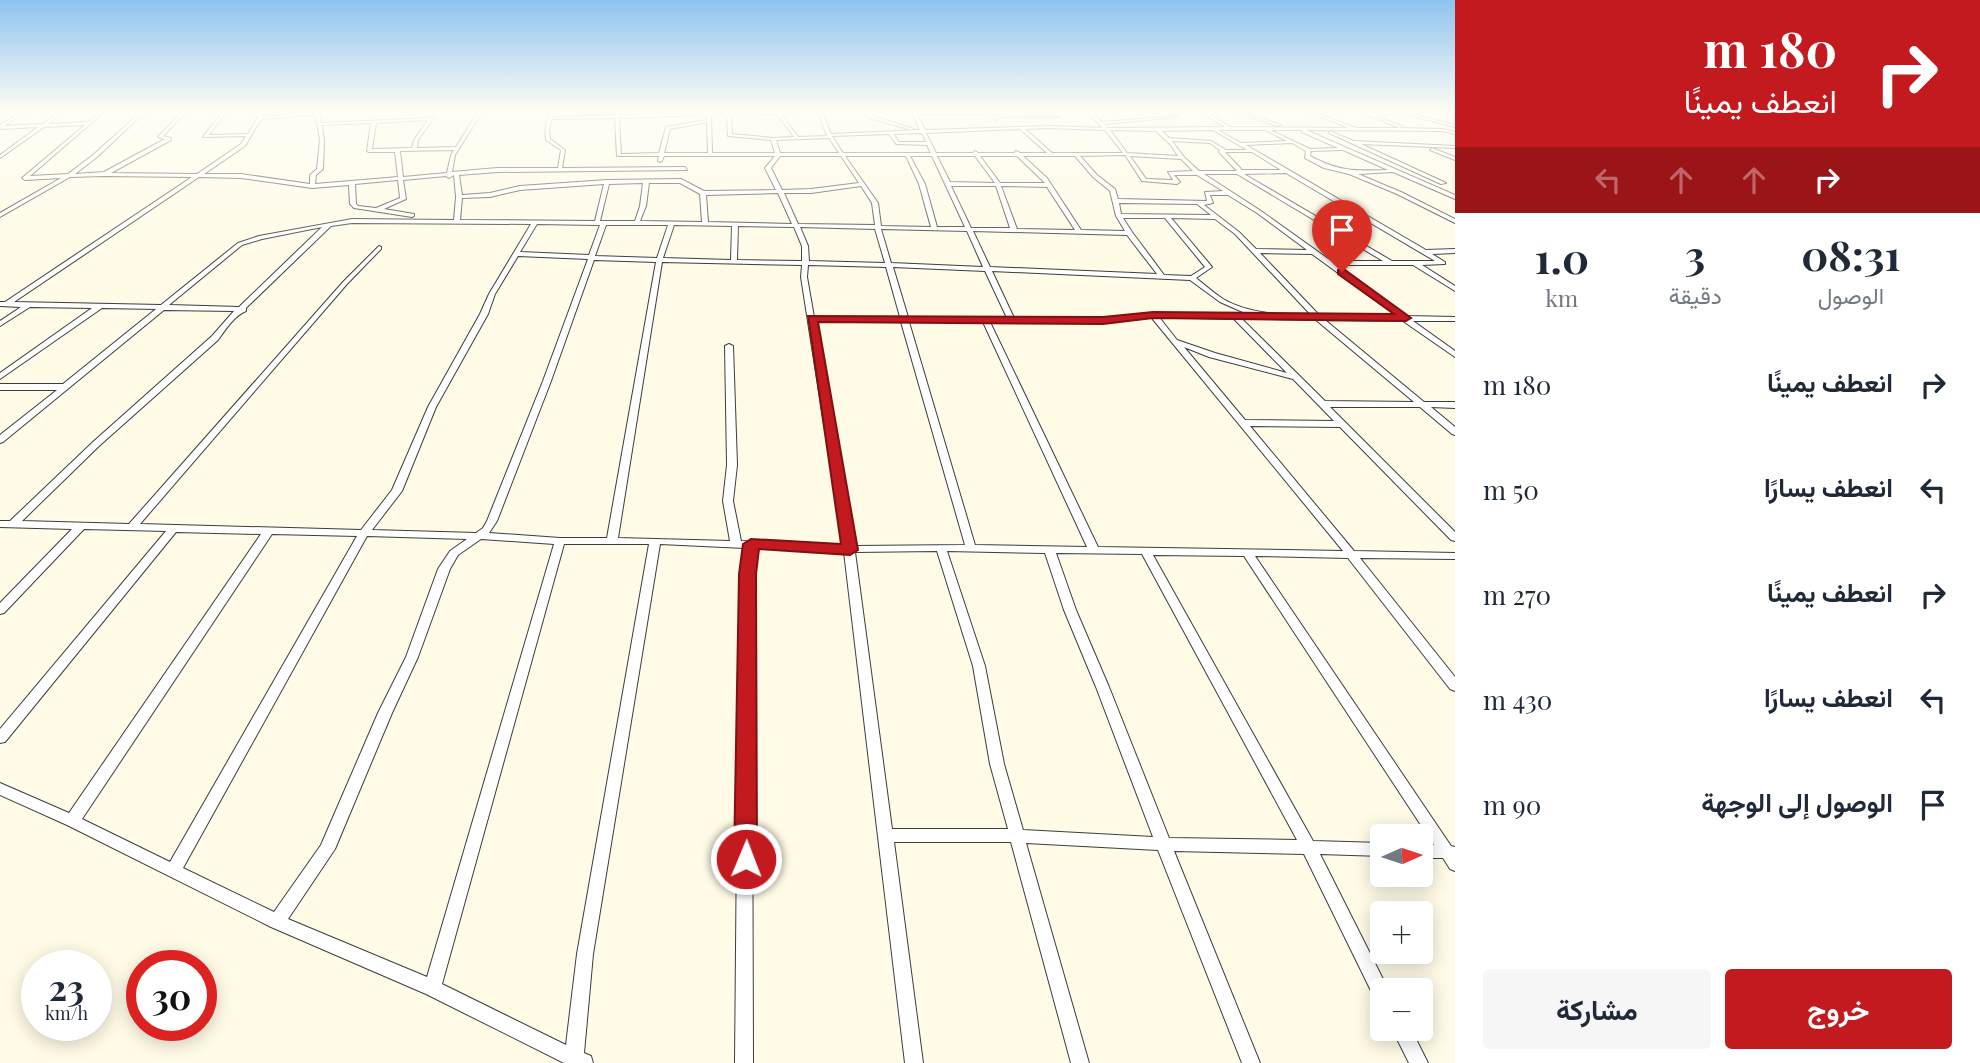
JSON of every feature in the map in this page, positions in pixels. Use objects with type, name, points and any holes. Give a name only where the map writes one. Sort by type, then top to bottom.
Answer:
[{"type":"street","points":[[44,162],[25,178],[104,174],[197,175],[253,177],[312,186],[457,176],[497,170],[685,169]]},
{"type":"street","points":[[0,215],[70,175],[88,162]]},
{"type":"street","points":[[104,174],[127,162]]},
{"type":"street","points":[[4,304],[218,162]]},
{"type":"street","points":[[312,186],[313,175],[320,169],[320,162]]},
{"type":"street","points":[[376,211],[403,199],[398,162]]},
{"type":"street","points":[[449,176],[450,162]]},
{"type":"street","points":[[560,169],[561,162]]},
{"type":"street","points":[[661,162],[661,170]]},
{"type":"street","points":[[681,181],[686,162]]},
{"type":"street","points":[[773,162],[768,168],[807,247],[804,277],[850,550],[914,1063]]},
{"type":"street","points":[[847,162],[875,203],[878,228],[971,549]]},
{"type":"street","points":[[911,162],[922,184],[935,229]]},
{"type":"street","points":[[937,162],[1011,319]]},
{"type":"street","points":[[982,162],[998,184],[1014,230]]},
{"type":"street","points":[[1025,162],[1048,185],[1080,233]]},
{"type":"street","points":[[1083,162],[1113,190],[1119,216],[1163,278]]},
{"type":"street","points":[[1131,162],[1145,181],[1177,182],[1170,173],[1287,171]]},
{"type":"street","points":[[1186,162],[1198,173],[1330,263],[1455,355]]},
{"type":"street","points":[[1230,162],[1238,172],[1389,262]]},
{"type":"street","points":[[1271,162],[1443,263],[1330,263]]},
{"type":"street","points":[[1313,162],[1399,192],[1455,221]]},
{"type":"street","points":[[1372,162],[1455,197]]},
{"type":"street","points":[[1396,162],[1443,183]]},
{"type":"street","points":[[1351,173],[1394,171]]},
{"type":"street","points":[[457,176],[457,220]]},
{"type":"street","points":[[459,197],[490,195],[520,188],[607,182],[681,181],[703,193],[780,192],[863,184]]},
{"type":"street","points":[[278,922],[327,849],[412,657],[444,569],[454,552],[487,530],[492,521],[591,258],[607,182]]},
{"type":"street","points":[[637,223],[643,206],[646,182]]},
{"type":"street","points":[[352,183],[353,204],[376,211],[457,220]]},
{"type":"street","points":[[1424,184],[1455,183]]},
{"type":"street","points":[[949,184],[1048,185]]},
{"type":"street","points":[[1116,201],[1211,203],[1207,192],[1229,193]]},
{"type":"street","points":[[703,193],[705,223]]},
{"type":"street","points":[[1199,203],[1234,229],[1317,317],[1455,432]]},
{"type":"street","points":[[1119,216],[1216,217]]},
{"type":"street","points":[[517,254],[659,261],[889,265],[1192,278],[1209,267],[1168,218]]},
{"type":"street","points":[[0,440],[240,244],[261,237],[329,224],[352,221],[457,220],[1129,233]]},
{"type":"street","points":[[173,872],[364,533],[397,491],[432,407],[484,314],[492,293],[535,222]]},
{"type":"street","points":[[612,541],[659,261],[672,223]]},
{"type":"street","points":[[13,524],[103,438],[215,338],[329,224]]},
{"type":"street","points":[[734,262],[735,224]]},
{"type":"street","points":[[131,528],[345,283],[379,248]]},
{"type":"street","points":[[1256,251],[1313,251]]},
{"type":"street","points":[[1426,252],[1455,251]]},
{"type":"street","points":[[1415,263],[1455,289]]},
{"type":"street","points":[[1192,278],[1222,301],[1248,311],[1278,317]]},
{"type":"street","points":[[4,304],[243,309]]},
{"type":"street","points":[[0,324],[29,304]]},
{"type":"street","points":[[0,377],[100,306]]},
{"type":"street","points":[[812,318],[1103,321],[1153,315],[1455,318]]},
{"type":"street","points":[[1153,315],[1455,686]]},
{"type":"street","points":[[1236,317],[1455,538]]},
{"type":"street","points":[[985,319],[1094,551]]},
{"type":"street","points":[[1173,340],[1212,355],[1296,378]]},
{"type":"street","points":[[729,346],[732,465],[728,501],[744,544],[747,574],[744,1063]]},
{"type":"street","points":[[0,387],[64,387]]},
{"type":"street","points":[[1321,404],[1455,405]]},
{"type":"street","points":[[1241,423],[1341,424]]},
{"type":"street","points":[[0,524],[479,536],[560,541],[655,541],[850,550],[941,548],[1050,552],[1455,556]]},
{"type":"street","points":[[0,610],[81,526]]},
{"type":"street","points":[[0,738],[173,529]]},
{"type":"street","points":[[72,821],[269,530]]},
{"type":"street","points":[[432,988],[560,541]]},
{"type":"street","points":[[0,789],[72,821],[278,922],[432,988],[579,1061],[585,954],[655,541]]},
{"type":"street","points":[[941,548],[979,666],[997,764],[1080,1063]]},
{"type":"street","points":[[1146,551],[1308,846],[1374,978]]},
{"type":"street","points":[[1050,552],[1056,575],[1251,1063]]},
{"type":"street","points":[[1247,553],[1452,856]]},
{"type":"street","points":[[886,835],[1018,836],[1163,844],[1370,849]]},
{"type":"street","points":[[1433,853],[1452,856]]},
{"type":"street","points":[[1407,1041],[1419,1063]]},
{"type":"route","points":[[746,859],[747,574],[751,544],[850,550],[812,318],[1103,321],[1153,315],[1406,318],[1342,272]]}]
